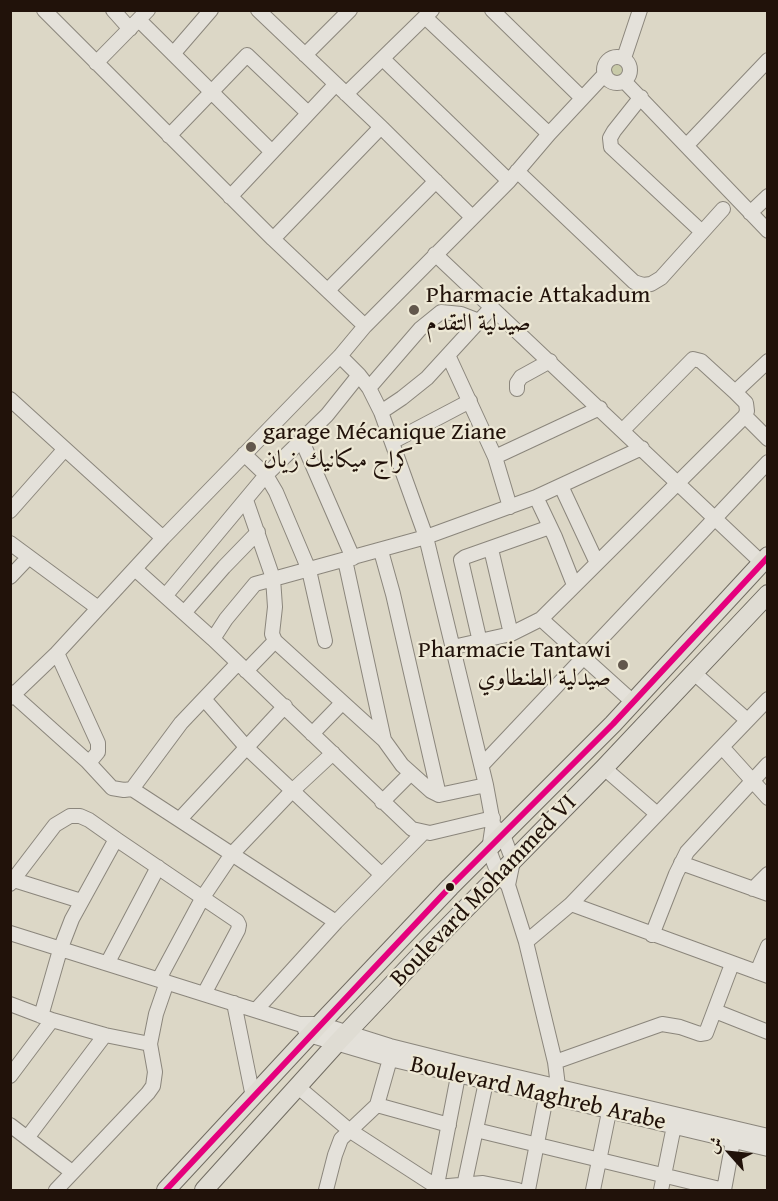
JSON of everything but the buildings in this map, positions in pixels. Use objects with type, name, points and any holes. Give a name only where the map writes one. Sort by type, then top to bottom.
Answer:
[{"type":"main road","name":"Boulevard Mohammed VI","points":[[166,1191],[253,1097],[309,1028],[489,849],[496,825],[633,702],[764,559]]},
{"type":"main road","name":"Boulevard Mohammed VI","points":[[204,1191],[342,1038],[503,880],[513,861],[768,594]]},
{"type":"street","points":[[44,10],[273,239],[365,326]]},
{"type":"street","points":[[113,10],[139,20],[272,152]]},
{"type":"street","points":[[173,54],[211,10]]},
{"type":"street","points":[[258,10],[381,126],[472,218]]},
{"type":"street","points":[[305,55],[350,10]]},
{"type":"street","points":[[492,10],[582,98]]},
{"type":"street","points":[[624,58],[640,10]]},
{"type":"street","points":[[346,94],[429,14],[549,134]]},
{"type":"street","points":[[96,63],[139,20]]},
{"type":"street","points":[[169,136],[247,55],[308,113]]},
{"type":"street","points":[[336,922],[132,789],[118,791],[112,788],[87,761],[12,695],[57,653],[163,538],[340,356],[365,326],[513,176],[605,74],[605,65],[610,58],[619,56],[624,58],[631,69],[628,78],[624,81],[613,82],[605,74]]},
{"type":"street","points":[[383,59],[633,282],[644,285],[661,278],[723,209]]},
{"type":"street","points":[[687,144],[768,60]]},
{"type":"street","points":[[624,81],[687,144],[768,231]]},
{"type":"street","points":[[230,196],[335,85]]},
{"type":"street","points":[[640,97],[614,131],[610,138],[611,147],[702,232]]},
{"type":"street","points":[[273,239],[381,126]]},
{"type":"street","points":[[328,290],[435,181]]},
{"type":"street","points":[[750,213],[768,196]]},
{"type":"street","points":[[435,254],[715,519],[764,559]]},
{"type":"street","points":[[381,412],[427,378],[492,307]]},
{"type":"street","points":[[369,388],[420,329],[441,312],[461,314],[479,321]]},
{"type":"street","points":[[448,355],[495,457],[510,507]]},
{"type":"street","points":[[340,356],[369,388],[381,412],[426,537],[496,825],[513,861]]},
{"type":"street","points":[[453,647],[511,634],[541,619],[745,416],[746,403],[701,361],[693,359],[623,430]]},
{"type":"street","points":[[517,389],[517,383],[521,377],[550,361]]},
{"type":"street","points":[[735,392],[768,361]]},
{"type":"street","points":[[166,595],[266,475],[327,415],[359,375]]},
{"type":"street","points":[[392,442],[470,401]]},
{"type":"street","points":[[13,407],[163,538]]},
{"type":"street","points":[[495,457],[600,408]]},
{"type":"street","points":[[745,416],[766,436]]},
{"type":"street","points":[[302,441],[349,559],[384,740]]},
{"type":"street","points":[[213,639],[226,619],[255,584],[426,537],[536,497],[642,448]]},
{"type":"street","points":[[10,511],[64,450]]},
{"type":"street","points":[[244,454],[266,475],[276,492],[309,570],[325,640]]},
{"type":"street","points":[[482,765],[768,462]]},
{"type":"street","points":[[561,486],[597,563]]},
{"type":"street","points":[[536,497],[574,585]]},
{"type":"street","points":[[246,500],[273,578],[275,607],[272,633],[275,641],[384,740],[396,759],[426,788],[439,795],[486,785]]},
{"type":"street","points":[[480,642],[461,563],[465,557],[550,527]]},
{"type":"street","points":[[184,613],[258,532]]},
{"type":"street","points":[[10,543],[98,608]]},
{"type":"street","points":[[491,549],[511,634]]},
{"type":"street","points":[[381,551],[439,795]]},
{"type":"street","points":[[10,578],[28,558]]},
{"type":"street","points":[[135,568],[285,706],[412,829],[423,833],[496,825]]},
{"type":"street","points":[[541,619],[633,702]]},
{"type":"street","points":[[132,789],[181,723],[204,699],[275,641]]},
{"type":"street","points":[[57,653],[98,743],[98,752],[87,761]]},
{"type":"street","points":[[693,672],[747,720]]},
{"type":"street","points":[[204,699],[247,748],[291,792],[382,875]]},
{"type":"street","points":[[526,942],[571,904],[768,699]]},
{"type":"street","points":[[312,734],[342,703]]},
{"type":"street","points":[[180,819],[285,706]]},
{"type":"street","points":[[722,747],[768,798]]},
{"type":"street","points":[[56,1191],[148,1094],[155,1080],[150,1044],[163,980],[203,897],[232,854],[291,792],[333,753]]},
{"type":"street","points":[[652,935],[681,863],[695,842],[768,764]]},
{"type":"street","points":[[604,768],[656,813]]},
{"type":"street","points":[[382,802],[411,774]]},
{"type":"street","points":[[81,901],[12,882],[55,825],[70,816],[88,819],[234,918],[239,925],[204,994]]},
{"type":"street","points":[[256,1010],[336,922],[423,833]]},
{"type":"street","points":[[10,1076],[47,1018],[60,950],[81,901],[116,839]]},
{"type":"street","points":[[489,849],[526,942],[555,1062],[553,1094],[536,1146],[528,1191]]},
{"type":"street","points":[[681,863],[768,894]]},
{"type":"street","points":[[108,962],[158,867]]},
{"type":"street","points":[[753,889],[768,874]]},
{"type":"street","points":[[571,904],[762,974],[768,945]]},
{"type":"street","name":"Boulevard Maghreb Arabe","points":[[10,933],[60,950],[108,962],[342,1038],[411,1051],[609,1112],[768,1149]]},
{"type":"street","points":[[555,1062],[662,1024],[704,1034],[708,1031],[732,964]]},
{"type":"street","points":[[234,1003],[253,1097]]},
{"type":"street","points":[[10,1004],[47,1018],[105,1035],[150,1044]]},
{"type":"street","points":[[715,1011],[768,1032]]},
{"type":"street","points":[[27,1138],[105,1035]]},
{"type":"street","name":"Boulevard Maghreb Arabe","points":[[342,1038],[390,1059],[458,1076],[768,1136]]},
{"type":"street","points":[[326,1191],[342,1139],[377,1105],[390,1059]]},
{"type":"street","points":[[436,1189],[458,1076]]},
{"type":"street","points":[[463,1188],[486,1082]]},
{"type":"street","points":[[298,1087],[349,1130],[436,1189],[463,1188],[483,1183],[518,1191]]},
{"type":"street","points":[[377,1105],[449,1125]]},
{"type":"street","points":[[593,1191],[609,1112]]},
{"type":"street","points":[[10,1125],[72,1172]]},
{"type":"street","points":[[663,1184],[674,1126]]},
{"type":"street","points":[[476,1130],[600,1160],[663,1184],[724,1191],[733,1141]]},
{"type":"green space","points":[[614,60],[622,60],[628,66],[628,74],[622,80],[614,80],[608,74],[608,66]]},
{"type":"transit line","points":[[166,1190],[450,887],[613,724],[768,557]]},
{"type":"place","name":"Pharmacie Attakadum صيدلية التقدم","points":[[414,310]]},
{"type":"place","name":"garage Mécanique Ziane كراج ميكانيك زيان","points":[[251,447]]},
{"type":"place","name":"Pharmacie Tantawi صيدلية الطنطاوي","points":[[623,665]]}]
